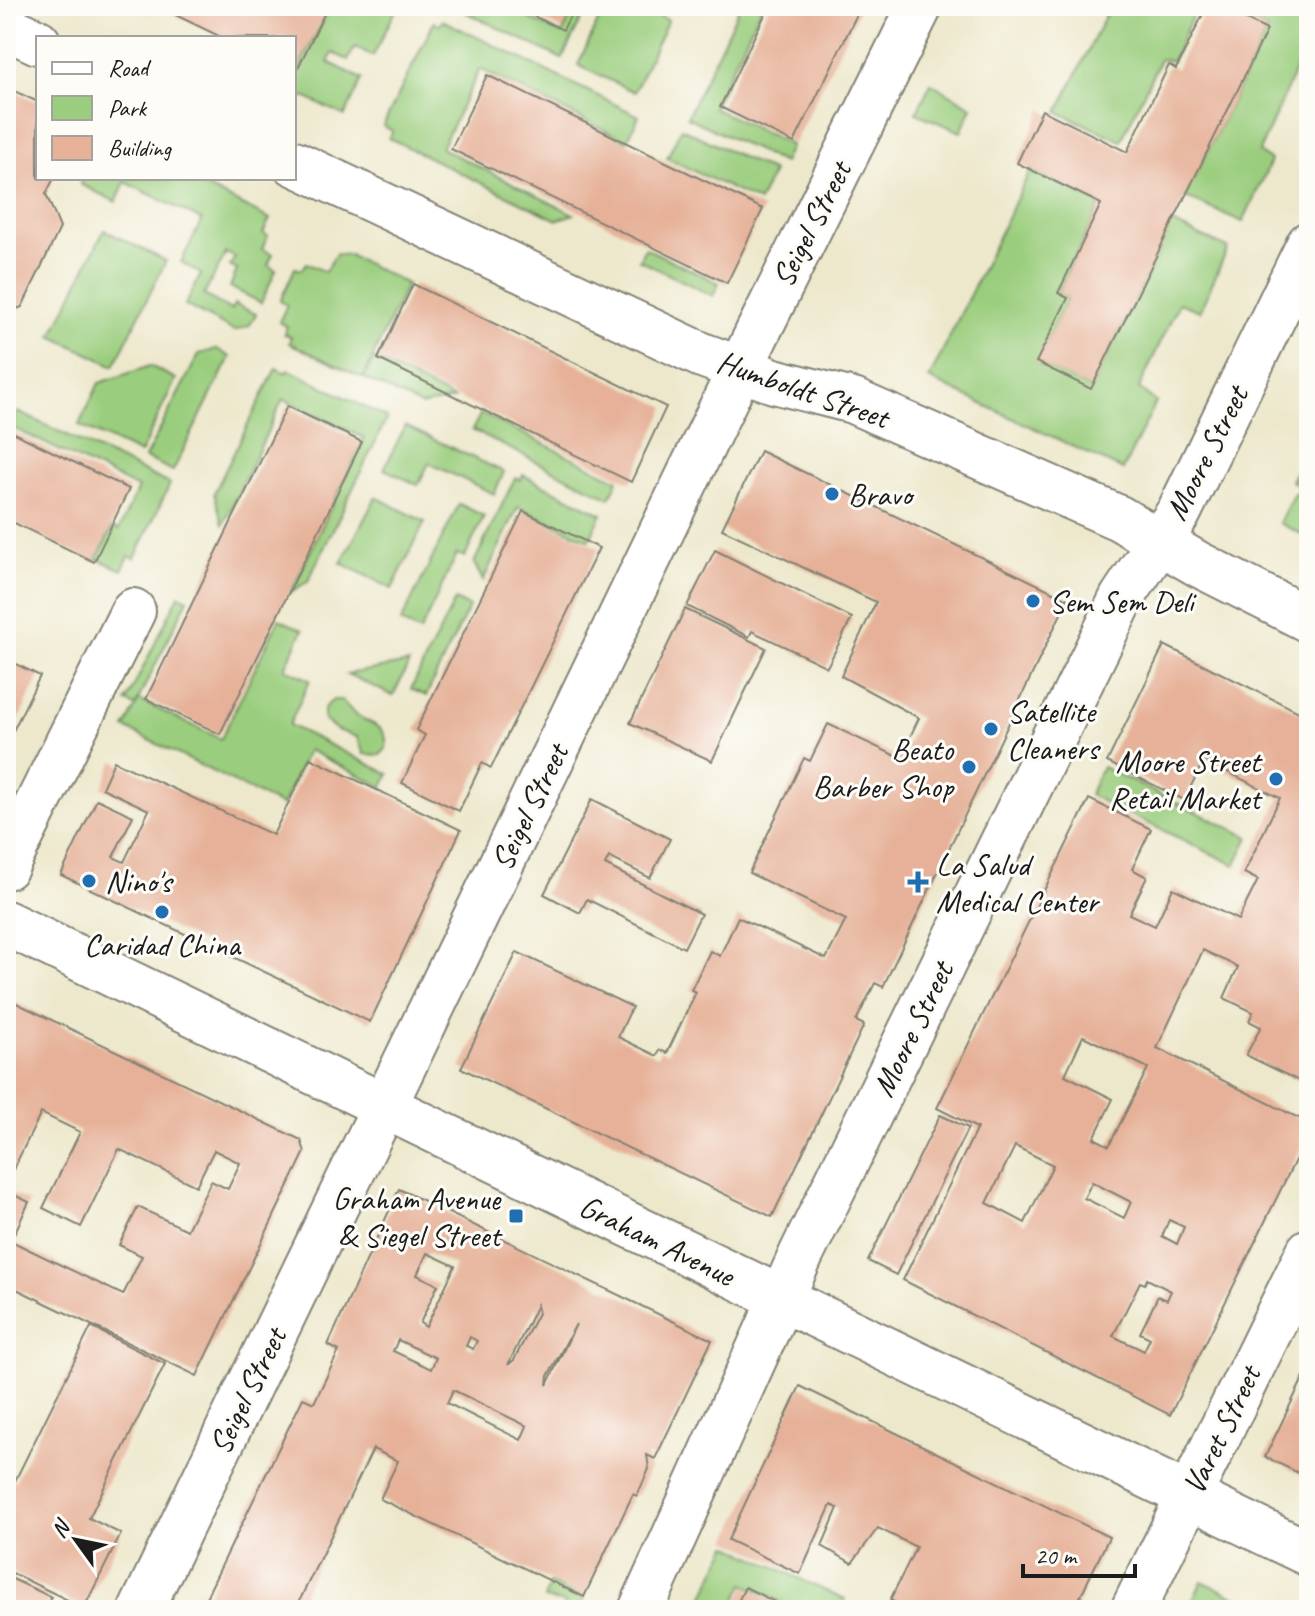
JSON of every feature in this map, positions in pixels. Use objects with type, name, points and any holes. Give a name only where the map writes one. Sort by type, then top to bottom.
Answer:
[{"type":"street","name":"Seigel Street","points":[[141,1610],[741,369],[920,6]]},
{"type":"street","points":[[6,27],[36,41]]},
{"type":"street","name":"Humboldt Street","points":[[296,164],[702,355],[853,401],[1119,518],[1309,620]]},
{"type":"street","name":"Moore Street","points":[[641,1610],[782,1301],[1122,598],[1161,542],[1309,244]]},
{"type":"street","points":[[6,867],[133,611]]},
{"type":"street","name":"Graham Avenue","points":[[6,923],[1309,1554]]},
{"type":"street","name":"Varet Street","points":[[1133,1610],[1309,1251]]},
{"type":"green space","points":[[331,6],[398,6],[373,56],[355,47],[348,60],[333,53],[328,62],[362,79],[345,116],[296,93],[296,72]]},
{"type":"green space","points":[[461,6],[503,6],[562,34],[576,6],[588,6],[562,59],[459,9]]},
{"type":"green space","points":[[605,6],[638,6],[668,20],[634,92],[578,65]]},
{"type":"green space","points":[[740,6],[762,6],[713,108],[791,145],[783,163],[687,117]]},
{"type":"green space","points":[[1110,6],[1175,6],[1193,15],[1172,61],[1160,59],[1121,141],[1058,112]]},
{"type":"green space","points":[[1218,6],[1309,6],[1309,69],[1298,64],[1259,152],[1271,161],[1243,222],[1185,197],[1267,30]]},
{"type":"green space","points":[[442,20],[639,116],[627,141],[480,69],[441,148],[574,214],[557,220],[389,138],[393,131],[383,126],[434,22],[439,25]]},
{"type":"green space","points":[[931,83],[972,107],[961,132],[916,113]]},
{"type":"green space","points":[[681,128],[773,172],[759,202],[667,158]]},
{"type":"green space","points":[[1031,169],[1101,204],[1058,292],[1068,298],[1037,362],[1091,389],[1172,223],[1228,248],[1200,311],[1179,303],[1139,388],[1156,402],[1123,470],[929,379]]},
{"type":"green space","points":[[83,180],[192,180],[270,219],[263,233],[268,236],[262,249],[273,254],[268,265],[276,270],[261,303],[230,287],[237,270],[230,266],[235,257],[226,253],[204,295],[231,310],[234,304],[256,314],[249,326],[234,331],[185,305],[201,274],[181,262],[202,220],[125,182],[116,202],[80,184]]},
{"type":"green space","points":[[104,230],[166,261],[114,366],[52,336]]},
{"type":"green space","points":[[645,248],[719,283],[713,296],[639,260]]},
{"type":"green space","points":[[336,254],[349,255],[407,284],[363,378],[289,343],[291,337],[284,334],[287,326],[279,322],[287,305],[280,301],[295,268],[301,270],[306,263],[325,272]]},
{"type":"green space","points":[[217,349],[230,357],[173,471],[145,458],[199,354]]},
{"type":"green space","points":[[374,359],[454,399],[421,406],[364,378]]},
{"type":"green space","points":[[150,366],[176,379],[140,454],[79,425],[99,383]]},
{"type":"green space","points":[[276,368],[286,373],[288,369],[387,418],[308,581],[291,592],[364,438],[283,399],[223,525],[214,493]]},
{"type":"green space","points":[[18,412],[170,484],[135,558],[129,556],[122,570],[97,559],[112,528],[119,530],[138,488],[11,427]]},
{"type":"green space","points":[[481,413],[618,480],[610,498],[472,430]]},
{"type":"green space","points":[[405,426],[504,472],[494,494],[429,463],[418,485],[384,469]]},
{"type":"green space","points":[[1309,446],[1309,488],[1291,481]]},
{"type":"green space","points":[[523,475],[602,514],[589,540],[518,507],[483,581],[474,563],[515,478],[521,480]]},
{"type":"green space","points":[[1294,493],[1309,501],[1309,538],[1279,523]]},
{"type":"green space","points":[[376,497],[425,522],[392,589],[341,563]]},
{"type":"green space","points":[[459,504],[484,516],[465,557],[457,554],[420,632],[401,622]]},
{"type":"green space","points":[[179,595],[188,599],[135,706],[126,702]]},
{"type":"green space","points":[[455,600],[469,607],[426,696],[411,689]]},
{"type":"green space","points":[[279,619],[303,630],[285,668],[310,680],[289,725],[389,774],[383,787],[308,750],[282,806],[125,728],[139,700],[221,739]]},
{"type":"green space","points":[[409,663],[393,696],[347,674]]},
{"type":"green space","points":[[333,700],[341,700],[355,714],[385,734],[386,749],[380,755],[364,754],[357,737],[337,730],[324,720],[324,708]]},
{"type":"green space","points":[[1102,767],[1249,837],[1235,865],[1089,795]]},
{"type":"green space","points":[[728,1545],[845,1600],[840,1610],[798,1610],[744,1584],[731,1610],[697,1610]]},
{"type":"green space","points":[[1202,1581],[1264,1610],[1188,1610]]},
{"type":"green space","points":[[550,1583],[584,1599],[579,1610],[562,1610],[565,1603],[544,1599]]},
{"type":"building","points":[[157,6],[328,6],[296,72],[296,36],[219,36]]},
{"type":"building","points":[[512,6],[575,6],[563,30]]},
{"type":"building","points":[[769,6],[861,6],[794,143],[720,107]]},
{"type":"building","points":[[1207,6],[1218,6],[1267,30],[1091,389],[1036,362],[1068,298],[1058,293],[1101,204],[1017,163],[1042,110],[1127,152],[1169,65],[1176,69]]},
{"type":"building","points":[[487,75],[763,209],[727,283],[451,149]]},
{"type":"building","points":[[6,87],[36,101],[36,180],[53,180],[46,194],[60,228],[22,307],[6,313]]},
{"type":"building","points":[[413,284],[666,407],[631,482],[378,359]]},
{"type":"building","points":[[287,406],[362,442],[220,734],[146,699]]},
{"type":"building","points":[[6,429],[129,489],[94,562],[6,519]]},
{"type":"building","points":[[760,451],[1068,599],[883,987],[875,983],[856,1021],[864,1025],[772,1217],[461,1068],[517,952],[632,1007],[618,1037],[657,1056],[660,1050],[667,1053],[696,992],[691,990],[710,951],[720,956],[738,917],[826,959],[846,920],[749,873],[804,758],[810,761],[828,724],[900,758],[919,718],[841,676],[876,602],[722,529]]},
{"type":"building","points":[[523,511],[599,548],[491,768],[482,763],[459,811],[402,783],[425,735],[416,730]]},
{"type":"building","points":[[715,550],[852,618],[827,667],[752,631],[749,637],[687,606]]},
{"type":"building","points":[[685,609],[766,648],[712,761],[630,723]]},
{"type":"building","points":[[1164,645],[1309,717],[1309,1086],[1246,1055],[1261,1027],[1249,1021],[1253,1012],[1224,998],[1238,967],[1203,950],[1157,1048],[1309,1123],[1309,1132],[1170,1415],[903,1280],[977,1128],[937,1108],[1089,799],[1151,829],[1132,869],[1147,877],[1129,914],[1155,926],[1173,888],[1238,920],[1258,880],[1244,873],[1280,798],[1204,760],[1184,800],[1107,762]],"holes":[[[1083,1036],[1148,1068],[1109,1146],[1094,1138],[1113,1099],[1065,1075]],[[1015,1146],[1053,1165],[1025,1223],[987,1203]],[[1092,1182],[1131,1202],[1124,1218],[1084,1198]],[[1169,1220],[1184,1227],[1177,1244],[1162,1236]],[[1147,1279],[1171,1291],[1167,1300],[1158,1296],[1140,1333],[1150,1338],[1144,1351],[1113,1336],[1140,1282],[1145,1284]]]},
{"type":"building","points":[[6,659],[40,676],[6,745]]},
{"type":"building","points":[[310,758],[461,830],[370,1022],[61,875],[97,799],[133,816],[113,857],[124,862],[149,810],[102,788],[114,761],[273,835]]},
{"type":"building","points":[[592,799],[670,839],[650,878],[609,857],[605,865],[701,914],[684,948],[587,899],[580,913],[544,894]]},
{"type":"building","points":[[6,998],[301,1140],[305,1152],[197,1376],[6,1284],[6,1191],[29,1202],[11,1241],[123,1295],[142,1256],[119,1245],[138,1207],[187,1230],[211,1181],[228,1189],[240,1163],[214,1150],[196,1186],[119,1149],[81,1227],[43,1208],[80,1132],[41,1113],[6,1184]]},
{"type":"building","points":[[940,1115],[968,1128],[896,1275],[868,1261]]},
{"type":"building","points":[[399,1189],[712,1340],[655,1459],[647,1455],[649,1469],[637,1496],[633,1494],[584,1597],[380,1499],[398,1461],[373,1449],[295,1610],[200,1610],[303,1398],[314,1403],[339,1351],[328,1345]],"holes":[[[427,1253],[455,1266],[426,1327],[420,1323],[438,1285],[417,1275]],[[537,1305],[538,1313],[514,1360],[508,1365]],[[576,1324],[547,1385],[548,1376]],[[470,1337],[477,1341],[473,1349],[466,1346]],[[398,1340],[436,1358],[431,1369],[393,1351]],[[453,1390],[527,1426],[521,1440],[447,1403]]]},
{"type":"building","points":[[91,1327],[165,1364],[89,1518],[121,1534],[84,1608],[6,1570],[6,1477],[15,1481]]},
{"type":"building","points":[[1309,1366],[1309,1478],[1265,1457]]},
{"type":"building","points":[[800,1386],[1109,1537],[1074,1610],[910,1610],[890,1600],[916,1547],[878,1528],[852,1563],[822,1546],[838,1508],[831,1505],[800,1574],[728,1540]]},
{"type":"building","points":[[6,1576],[51,1597],[44,1610],[6,1610]]},
{"type":"building","points":[[745,1587],[791,1610],[734,1610]]},
{"type":"place","name":"Bravo","points":[[832,494]]},
{"type":"place","name":"Sem Sem Deli","points":[[1033,601]]},
{"type":"place","name":"Satellite Cleaners","points":[[991,729]]},
{"type":"place","name":"Beato Barber Shop","points":[[969,767]]},
{"type":"place","name":"Moore Street Retail Market","points":[[1276,779]]},
{"type":"place","name":"Nino's","points":[[89,881]]},
{"type":"place","name":"La Salud Medical Center","points":[[918,882]]},
{"type":"place","name":"Caridad China","points":[[162,912]]},
{"type":"place","name":"Graham Avenue & Siegel Street","points":[[516,1216]]}]
